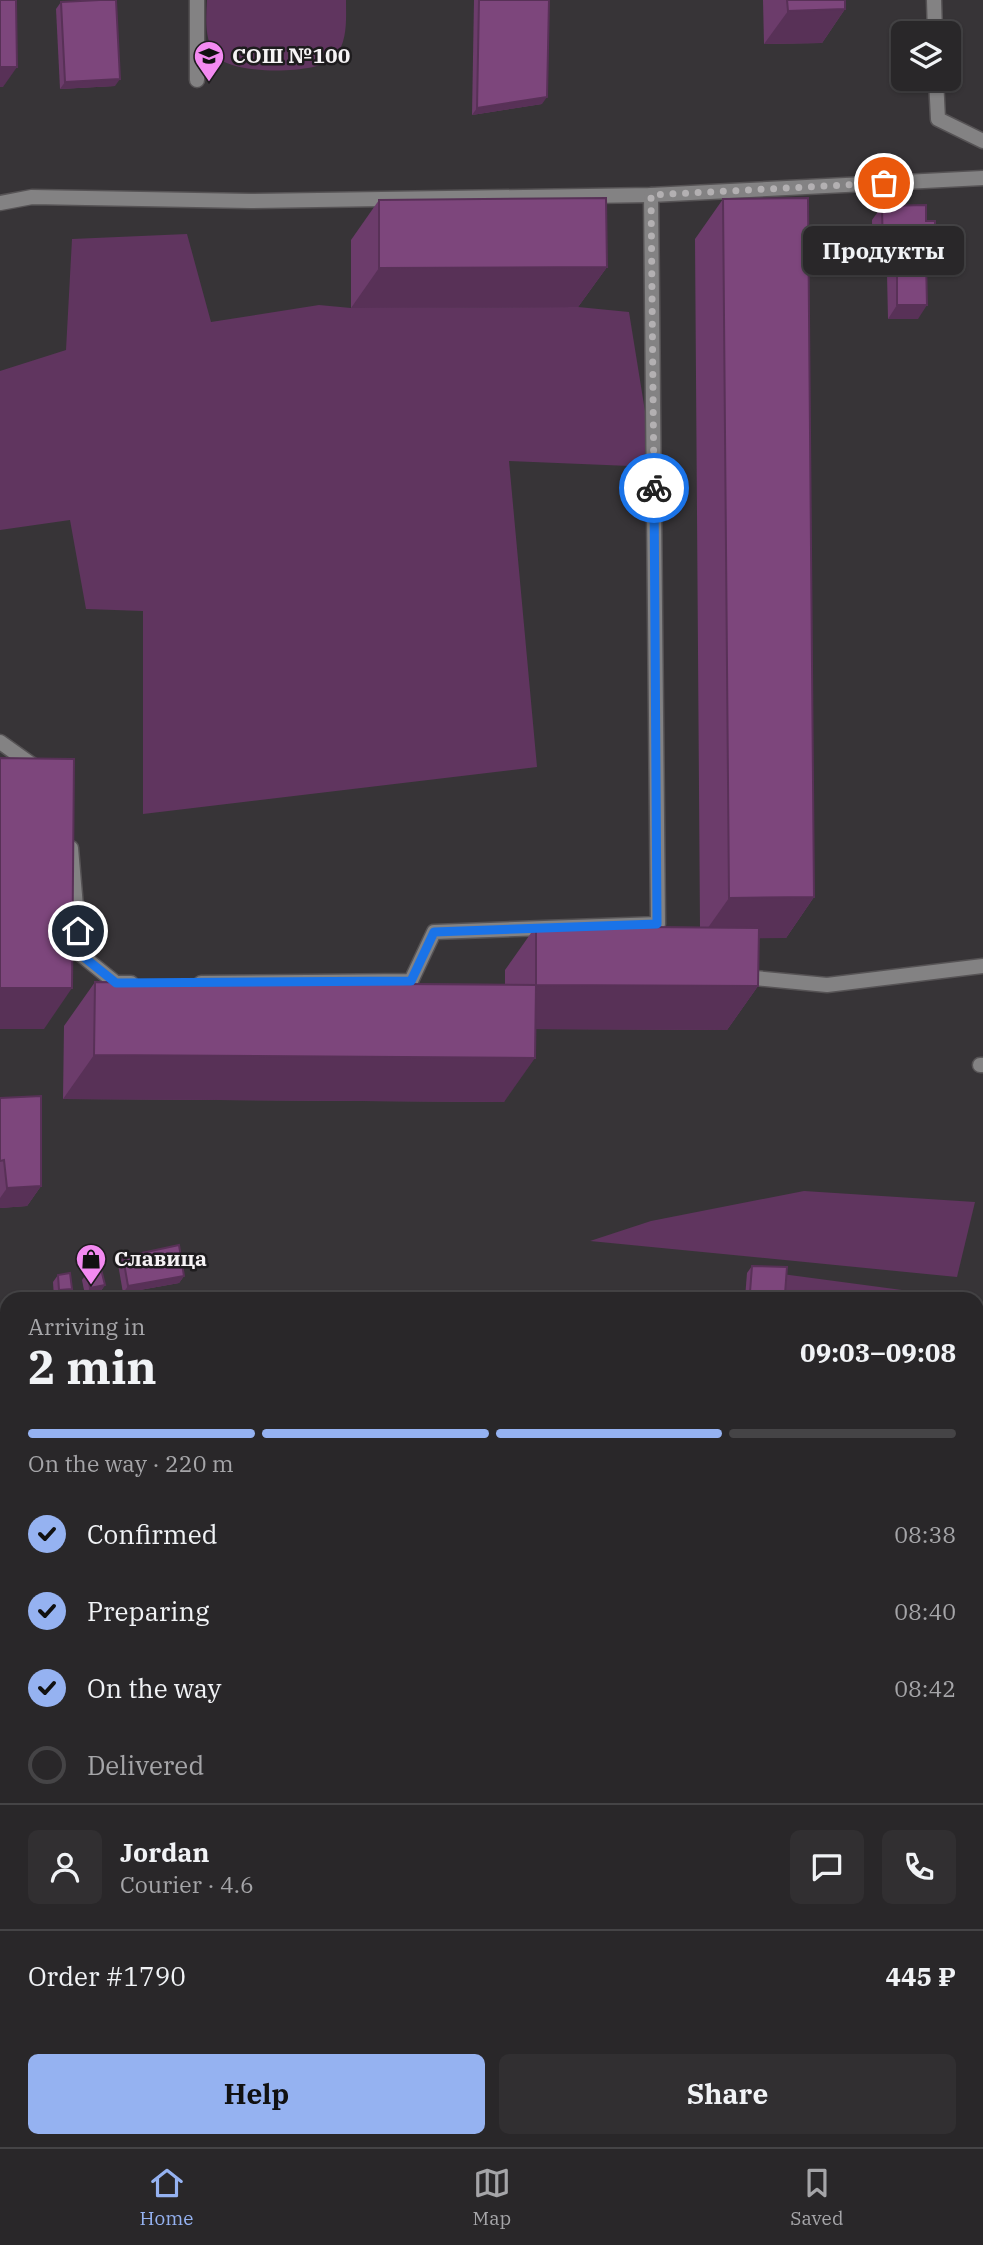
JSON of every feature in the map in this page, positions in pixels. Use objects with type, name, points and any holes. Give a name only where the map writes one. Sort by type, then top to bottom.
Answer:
[{"type":"street","points":[[197,0],[197,80]]},
{"type":"street","points":[[934,0],[935,21]]},
{"type":"street","points":[[936,91],[937,119],[983,141]]},
{"type":"street","points":[[0,203],[32,197],[250,201],[651,195],[983,178]]},
{"type":"street","points":[[183,983],[411,981],[434,932],[657,924],[651,195]]},
{"type":"street","points":[[0,742],[55,781]]},
{"type":"street","points":[[70,828],[80,954],[116,983],[143,983]]},
{"type":"street","points":[[755,978],[827,985],[983,966]]},
{"type":"shaded area","points":[[207,0],[346,0],[342,44],[335,57],[326,63],[295,70],[258,70],[226,63],[217,57],[210,44]]},
{"type":"shaded area","points":[[187,234],[211,322],[319,305],[351,308],[578,307],[629,312],[654,467],[509,461],[537,767],[143,814],[143,611],[86,609],[70,520],[0,530],[0,371],[66,350],[72,239]]},
{"type":"shaded area","points":[[804,1191],[975,1202],[957,1277],[590,1241],[651,1221]]},
{"type":"shaded area","points":[[782,1274],[917,1292],[781,1292]]},
{"type":"building","points":[[0,0],[16,0],[17,67],[0,67]]},
{"type":"building","points":[[116,0],[120,79],[65,82],[61,2]]},
{"type":"building","points":[[479,0],[549,0],[547,97],[477,108]]},
{"type":"building","points":[[787,0],[845,0],[845,9],[788,11]]},
{"type":"building","points":[[606,198],[607,267],[379,268],[379,200]]},
{"type":"building","points":[[808,198],[814,897],[729,898],[723,199]]},
{"type":"building","points":[[926,205],[926,221],[935,221],[935,235],[927,235],[927,254],[883,255],[882,206]]},
{"type":"building","points":[[897,260],[926,260],[927,305],[897,305]]},
{"type":"building","points":[[0,758],[74,759],[72,988],[0,988]]},
{"type":"building","points":[[536,926],[759,928],[758,986],[536,985]]},
{"type":"building","points":[[95,982],[536,985],[535,1058],[94,1055]]},
{"type":"building","points":[[41,1096],[41,1186],[7,1188],[4,1160],[0,1161],[0,1098]]},
{"type":"building","points":[[179,1245],[184,1276],[128,1286],[123,1257]]},
{"type":"building","points":[[752,1266],[787,1267],[785,1292],[750,1292]]},
{"type":"building","points":[[101,1269],[105,1285],[90,1288],[87,1273]]},
{"type":"building","points":[[70,1273],[72,1289],[59,1290],[58,1275]]},
{"type":"way so far","points":[[654,488],[651,195],[884,183]]},
{"type":"place","name":"СОШ №100","points":[[209,83]]},
{"type":"place","name":"Продукты","points":[[884,183]]},
{"type":"place","name":"Славица","points":[[91,1286]]},
{"type":"route","points":[[78,931],[80,954],[116,983],[411,981],[434,932],[657,924],[654,488]]}]
